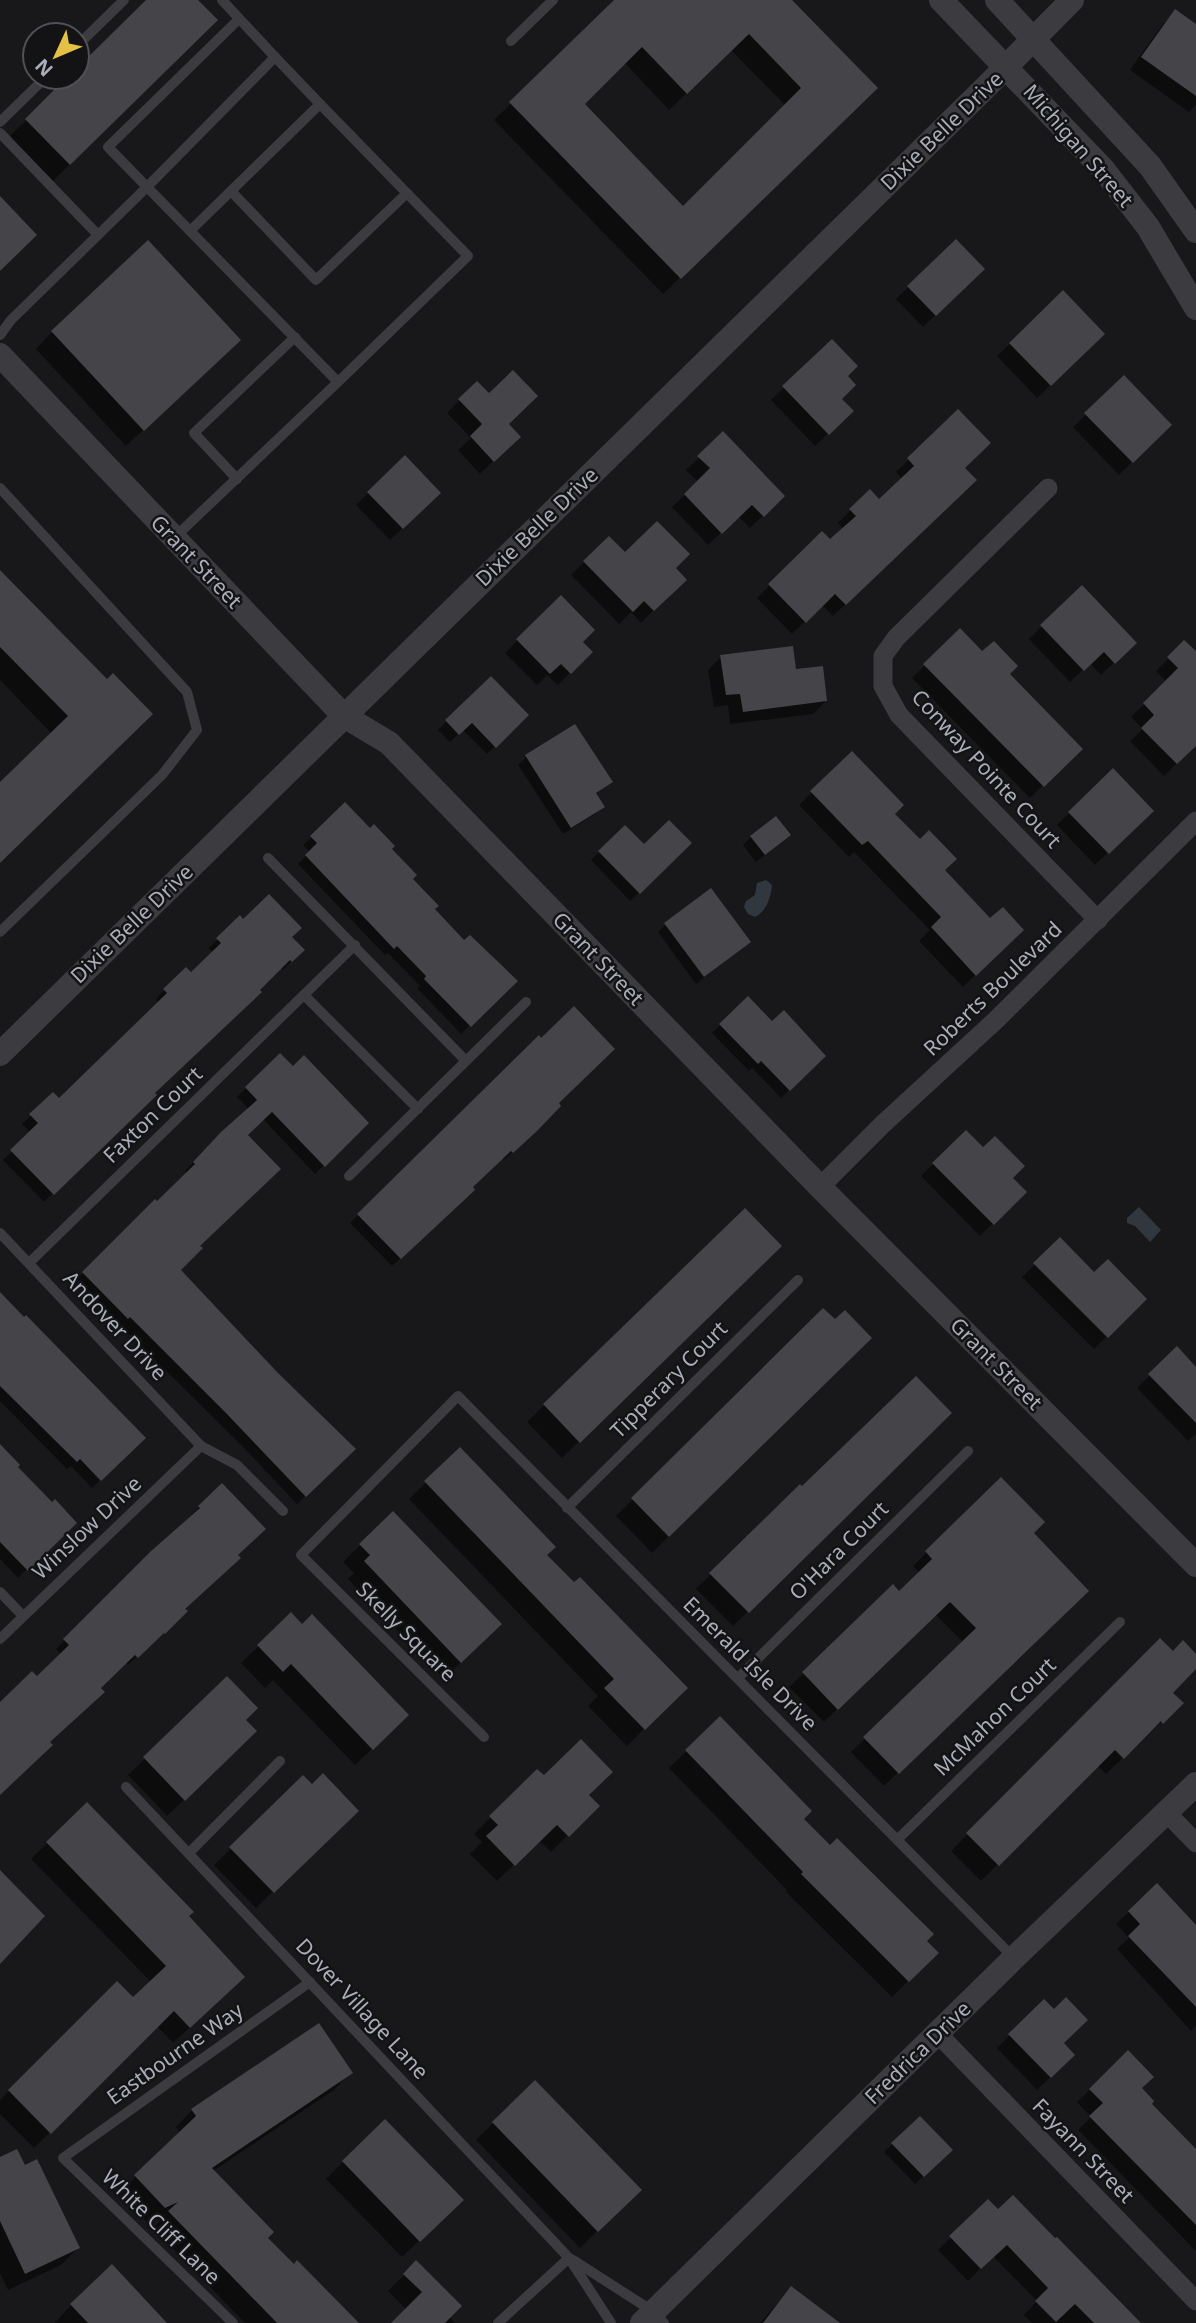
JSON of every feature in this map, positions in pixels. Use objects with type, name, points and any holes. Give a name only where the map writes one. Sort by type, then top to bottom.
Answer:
[{"type":"street","name":"Michigan Street","points":[[941,0],[1103,169],[1148,227],[1196,308]]},
{"type":"street","name":"Michigan Street","points":[[997,0],[1034,37],[1150,166],[1196,231]]},
{"type":"street","name":"Dixie Belle Drive","points":[[0,1054],[1072,0]]},
{"type":"street","name":"Grant Street","points":[[0,355],[344,716],[389,743],[820,1187],[1196,1565]]},
{"type":"street","name":"Conway Pointe Court","points":[[1048,488],[895,638],[883,656],[883,686],[899,715],[1097,920]]},
{"type":"street","name":"Roberts Boulevard","points":[[820,1187],[883,1124],[996,1020],[1196,821]]},
{"type":"street","name":"Fredrica Drive","points":[[653,2319],[1014,1958],[1196,1784]]},
{"type":"street","points":[[1166,1812],[1196,1843]]},
{"type":"street","name":"Fayann Street","points":[[938,2034],[1196,2301]]},
{"type":"lane","points":[[91,32],[124,0]]},
{"type":"lane","points":[[173,539],[468,256],[222,0]]},
{"type":"lane","points":[[511,41],[553,0]]},
{"type":"lane","points":[[239,19],[108,148],[338,382]]},
{"type":"lane","points":[[0,335],[11,320],[275,57]]},
{"type":"lane","points":[[0,122],[32,91]]},
{"type":"lane","points":[[190,231],[320,104]]},
{"type":"lane","points":[[0,134],[99,235]]},
{"type":"lane","points":[[231,191],[316,280],[407,193]]},
{"type":"lane","points":[[237,479],[194,433],[295,337]]},
{"type":"lane","points":[[0,488],[187,692],[197,730],[162,775],[0,932]]},
{"type":"lane","points":[[268,858],[466,1061]]},
{"type":"lane","name":"Faxton Court","points":[[29,1263],[355,946]]},
{"type":"lane","points":[[304,995],[418,1109]]},
{"type":"lane","points":[[349,1176],[526,1002]]},
{"type":"lane","name":"Andover Drive","points":[[0,1233],[201,1446],[237,1465],[283,1511]]},
{"type":"lane","name":"Tipperary Court","points":[[567,1508],[798,1280]]},
{"type":"lane","name":"Emerald Isle Drive","points":[[301,1555],[458,1396],[1014,1958]]},
{"type":"lane","name":"Winslow Drive","points":[[0,1639],[201,1446]]},
{"type":"lane","name":"O'Hara Court","points":[[738,1678],[968,1451]]},
{"type":"lane","name":"Skelly Square","points":[[301,1555],[484,1737]]},
{"type":"lane","points":[[0,1592],[23,1616]]},
{"type":"lane","name":"McMahon Court","points":[[898,1839],[1120,1622]]},
{"type":"lane","points":[[189,1853],[280,1761]]},
{"type":"lane","name":"Dover Village Lane","points":[[126,1787],[569,2258],[611,2323]]},
{"type":"lane","name":"Eastbourne Way","points":[[62,2158],[310,1982]]},
{"type":"lane","name":"White Cliff Lane","points":[[62,2158],[233,2323]]},
{"type":"lane","points":[[498,2323],[569,2258]]},
{"type":"lane","name":"Dover Village Lane","points":[[569,2258],[653,2319]]},
{"type":"shaded area","points":[[766,880],[772,885],[769,899],[762,912],[755,917],[748,914],[744,907],[746,901],[755,895],[757,883]]},
{"type":"shaded area","points":[[1139,1207],[1161,1230],[1150,1242],[1135,1226],[1127,1223],[1127,1218]]},
{"type":"building","points":[[146,0],[198,0],[218,20],[70,165],[25,119],[53,91],[91,91],[91,54]]},
{"type":"building","points":[[614,0],[792,0],[878,88],[681,279],[509,102]],"holes":[[[749,34],[801,88],[683,206],[585,104],[642,47],[687,94]]]},
{"type":"building","points":[[1175,9],[1196,24],[1196,96],[1141,57]]},
{"type":"building","points":[[0,196],[37,235],[0,271]]},
{"type":"building","points":[[956,239],[985,269],[936,316],[907,286]]},
{"type":"building","points":[[148,240],[241,340],[144,431],[51,331]]},
{"type":"building","points":[[1063,290],[1105,334],[1051,386],[1009,343]]},
{"type":"building","points":[[832,339],[858,366],[848,376],[856,385],[842,399],[854,411],[829,435],[782,386]]},
{"type":"building","points":[[513,370],[538,396],[509,424],[521,437],[494,462],[470,436],[482,424],[458,399],[477,381],[489,393]]},
{"type":"building","points":[[1124,375],[1172,425],[1133,463],[1084,413]]},
{"type":"building","points":[[958,409],[991,443],[965,468],[977,480],[846,605],[835,594],[806,623],[768,584],[822,531],[830,539],[856,516],[849,509],[870,489],[879,499],[914,466],[907,458]]},
{"type":"building","points":[[723,431],[785,496],[764,517],[752,505],[722,534],[684,494],[710,468],[697,456]]},
{"type":"building","points":[[405,455],[441,493],[403,529],[367,492]]},
{"type":"building","points":[[657,521],[690,554],[676,568],[687,580],[654,611],[644,601],[633,612],[583,561],[609,536],[625,552]]},
{"type":"building","points":[[0,570],[107,679],[113,673],[153,714],[0,863],[0,782],[68,716],[0,647]]},
{"type":"building","points":[[1082,585],[1137,643],[1115,664],[1104,652],[1084,671],[1040,625]]},
{"type":"building","points":[[561,595],[595,630],[583,642],[593,652],[571,674],[561,664],[550,674],[516,639]]},
{"type":"building","points":[[960,628],[982,651],[994,641],[1018,666],[1010,674],[1083,749],[1044,787],[923,664]]},
{"type":"building","points":[[1184,640],[1196,651],[1196,746],[1177,764],[1141,728],[1154,715],[1143,703],[1178,668],[1167,657]]},
{"type":"building","points":[[793,646],[796,669],[823,666],[827,701],[743,712],[740,694],[726,695],[720,655]]},
{"type":"building","points":[[491,676],[529,715],[496,748],[472,723],[459,735],[445,720]]},
{"type":"building","points":[[575,724],[613,782],[596,793],[605,807],[571,828],[525,755]]},
{"type":"building","points":[[852,751],[904,805],[895,814],[920,839],[929,830],[957,859],[945,870],[990,918],[1003,907],[1024,930],[976,976],[931,927],[941,917],[868,841],[862,845],[810,791]]},
{"type":"building","points":[[1113,768],[1154,811],[1109,854],[1068,812]]},
{"type":"building","points":[[345,802],[370,828],[374,824],[395,846],[392,849],[417,875],[413,879],[439,906],[435,909],[464,940],[470,935],[518,981],[471,1027],[424,979],[426,976],[397,946],[394,949],[305,855],[317,843],[310,836]]},
{"type":"building","points":[[776,816],[791,835],[765,855],[750,836]]},
{"type":"building","points":[[669,820],[692,843],[640,894],[598,851],[625,825],[644,844]]},
{"type":"building","points":[[711,888],[751,942],[704,977],[664,923]]},
{"type":"building","points":[[269,894],[302,928],[292,937],[305,950],[292,962],[290,960],[260,990],[262,992],[155,1093],[157,1095],[54,1195],[10,1150],[38,1123],[29,1114],[53,1092],[59,1098],[167,993],[163,989],[186,967],[191,972],[221,943],[216,938],[240,915],[243,919]]},
{"type":"building","points":[[748,996],[772,1021],[784,1010],[826,1056],[790,1091],[761,1061],[758,1064],[719,1024]]},
{"type":"building","points":[[574,1006],[615,1049],[559,1103],[561,1106],[537,1131],[513,1153],[511,1151],[473,1187],[475,1190],[401,1259],[357,1214],[539,1035],[541,1038]]},
{"type":"building","points":[[280,1053],[293,1066],[304,1055],[369,1123],[325,1167],[272,1112],[248,1135],[281,1169],[200,1246],[203,1248],[181,1270],[278,1373],[356,1449],[306,1497],[225,1412],[82,1272],[155,1199],[157,1201],[195,1164],[193,1162],[221,1132],[257,1100],[245,1087]]},
{"type":"building","points":[[966,1130],[983,1147],[995,1136],[1025,1166],[1013,1178],[1027,1192],[994,1225],[932,1163]]},
{"type":"building","points":[[745,1208],[782,1246],[580,1443],[543,1404]]},
{"type":"building","points":[[1060,1237],[1094,1272],[1108,1259],[1147,1299],[1108,1338],[1033,1263]]},
{"type":"building","points":[[0,1292],[24,1317],[26,1315],[146,1438],[101,1481],[80,1459],[77,1462],[0,1386]]},
{"type":"building","points":[[823,1308],[835,1319],[845,1310],[872,1338],[669,1537],[631,1498]]},
{"type":"building","points":[[1177,1346],[1196,1367],[1196,1423],[1148,1374]]},
{"type":"building","points":[[916,1376],[952,1413],[749,1613],[709,1573]]},
{"type":"building","points":[[0,1444],[52,1502],[55,1499],[77,1523],[28,1571],[0,1542]]},
{"type":"building","points":[[460,1447],[556,1547],[547,1555],[574,1582],[580,1577],[688,1688],[645,1730],[604,1688],[614,1679],[424,1481]]},
{"type":"building","points":[[1001,1477],[1045,1522],[1034,1533],[1089,1591],[899,1774],[863,1737],[976,1628],[950,1602],[838,1710],[802,1672],[893,1584],[899,1591],[932,1559],[925,1551]]},
{"type":"building","points":[[222,1483],[266,1529],[238,1555],[241,1558],[185,1609],[188,1611],[165,1634],[138,1658],[135,1655],[101,1688],[105,1692],[50,1742],[53,1745],[0,1795],[0,1702],[32,1671],[37,1676],[69,1645],[63,1639],[150,1552],[200,1508],[198,1506]]},
{"type":"building","points":[[393,1511],[502,1624],[461,1663],[364,1561],[370,1555],[359,1544]]},
{"type":"building","points":[[291,1612],[302,1624],[312,1614],[409,1715],[373,1750],[291,1664],[283,1672],[257,1645]]},
{"type":"building","points":[[1160,1638],[1173,1651],[1183,1640],[1196,1654],[1196,1669],[1173,1693],[1184,1703],[1163,1724],[1161,1721],[1124,1759],[1115,1750],[999,1866],[966,1833]]},
{"type":"building","points":[[227,1676],[258,1708],[246,1720],[257,1731],[185,1801],[143,1757]]},
{"type":"building","points":[[720,1716],[812,1811],[804,1819],[830,1845],[837,1838],[934,1934],[927,1941],[939,1953],[909,1982],[801,1874],[803,1872],[685,1750]]},
{"type":"building","points":[[581,1739],[613,1772],[589,1795],[600,1806],[569,1837],[557,1825],[515,1866],[486,1836],[498,1825],[489,1816],[537,1769],[544,1775]]},
{"type":"building","points":[[323,1773],[359,1811],[274,1893],[229,1847],[303,1775],[312,1784]]},
{"type":"building","points":[[87,1802],[194,1912],[189,1916],[245,1977],[190,2028],[174,2011],[51,2134],[8,2090],[117,1981],[133,1997],[166,1966],[46,1842]]},
{"type":"building","points":[[0,1870],[45,1916],[0,1964]]},
{"type":"building","points":[[1157,1883],[1196,1925],[1196,2007],[1128,1936],[1140,1924],[1128,1911]]},
{"type":"building","points":[[1066,1997],[1088,2020],[1064,2043],[1075,2055],[1051,2078],[1008,2034],[1044,1999],[1054,2009]]},
{"type":"building","points":[[319,2023],[353,2073],[212,2168],[274,2232],[268,2238],[294,2264],[297,2260],[359,2323],[277,2323],[168,2211],[178,2202],[165,2208],[134,2175],[196,2116],[191,2109]]},
{"type":"building","points":[[1128,2050],[1154,2077],[1142,2088],[1154,2101],[1152,2104],[1196,2149],[1196,2225],[1089,2116],[1103,2103],[1089,2089]]},
{"type":"building","points":[[535,2080],[642,2190],[598,2232],[492,2122]]},
{"type":"building","points":[[920,2116],[953,2150],[924,2177],[891,2143]]},
{"type":"building","points":[[385,2119],[464,2200],[420,2242],[342,2161]]},
{"type":"building","points":[[17,2149],[25,2165],[37,2159],[80,2248],[25,2274],[0,2221],[0,2157]]},
{"type":"building","points":[[1013,2195],[1141,2323],[1094,2323],[1075,2304],[1056,2322],[1035,2301],[1048,2288],[1007,2245],[981,2269],[949,2236],[988,2199],[998,2209]]},
{"type":"building","points":[[416,2260],[462,2306],[445,2323],[391,2323],[422,2292],[403,2274]]},
{"type":"building","points":[[112,2264],[167,2323],[88,2323],[70,2304]]},
{"type":"building","points":[[791,2286],[840,2323],[763,2323]]}]
